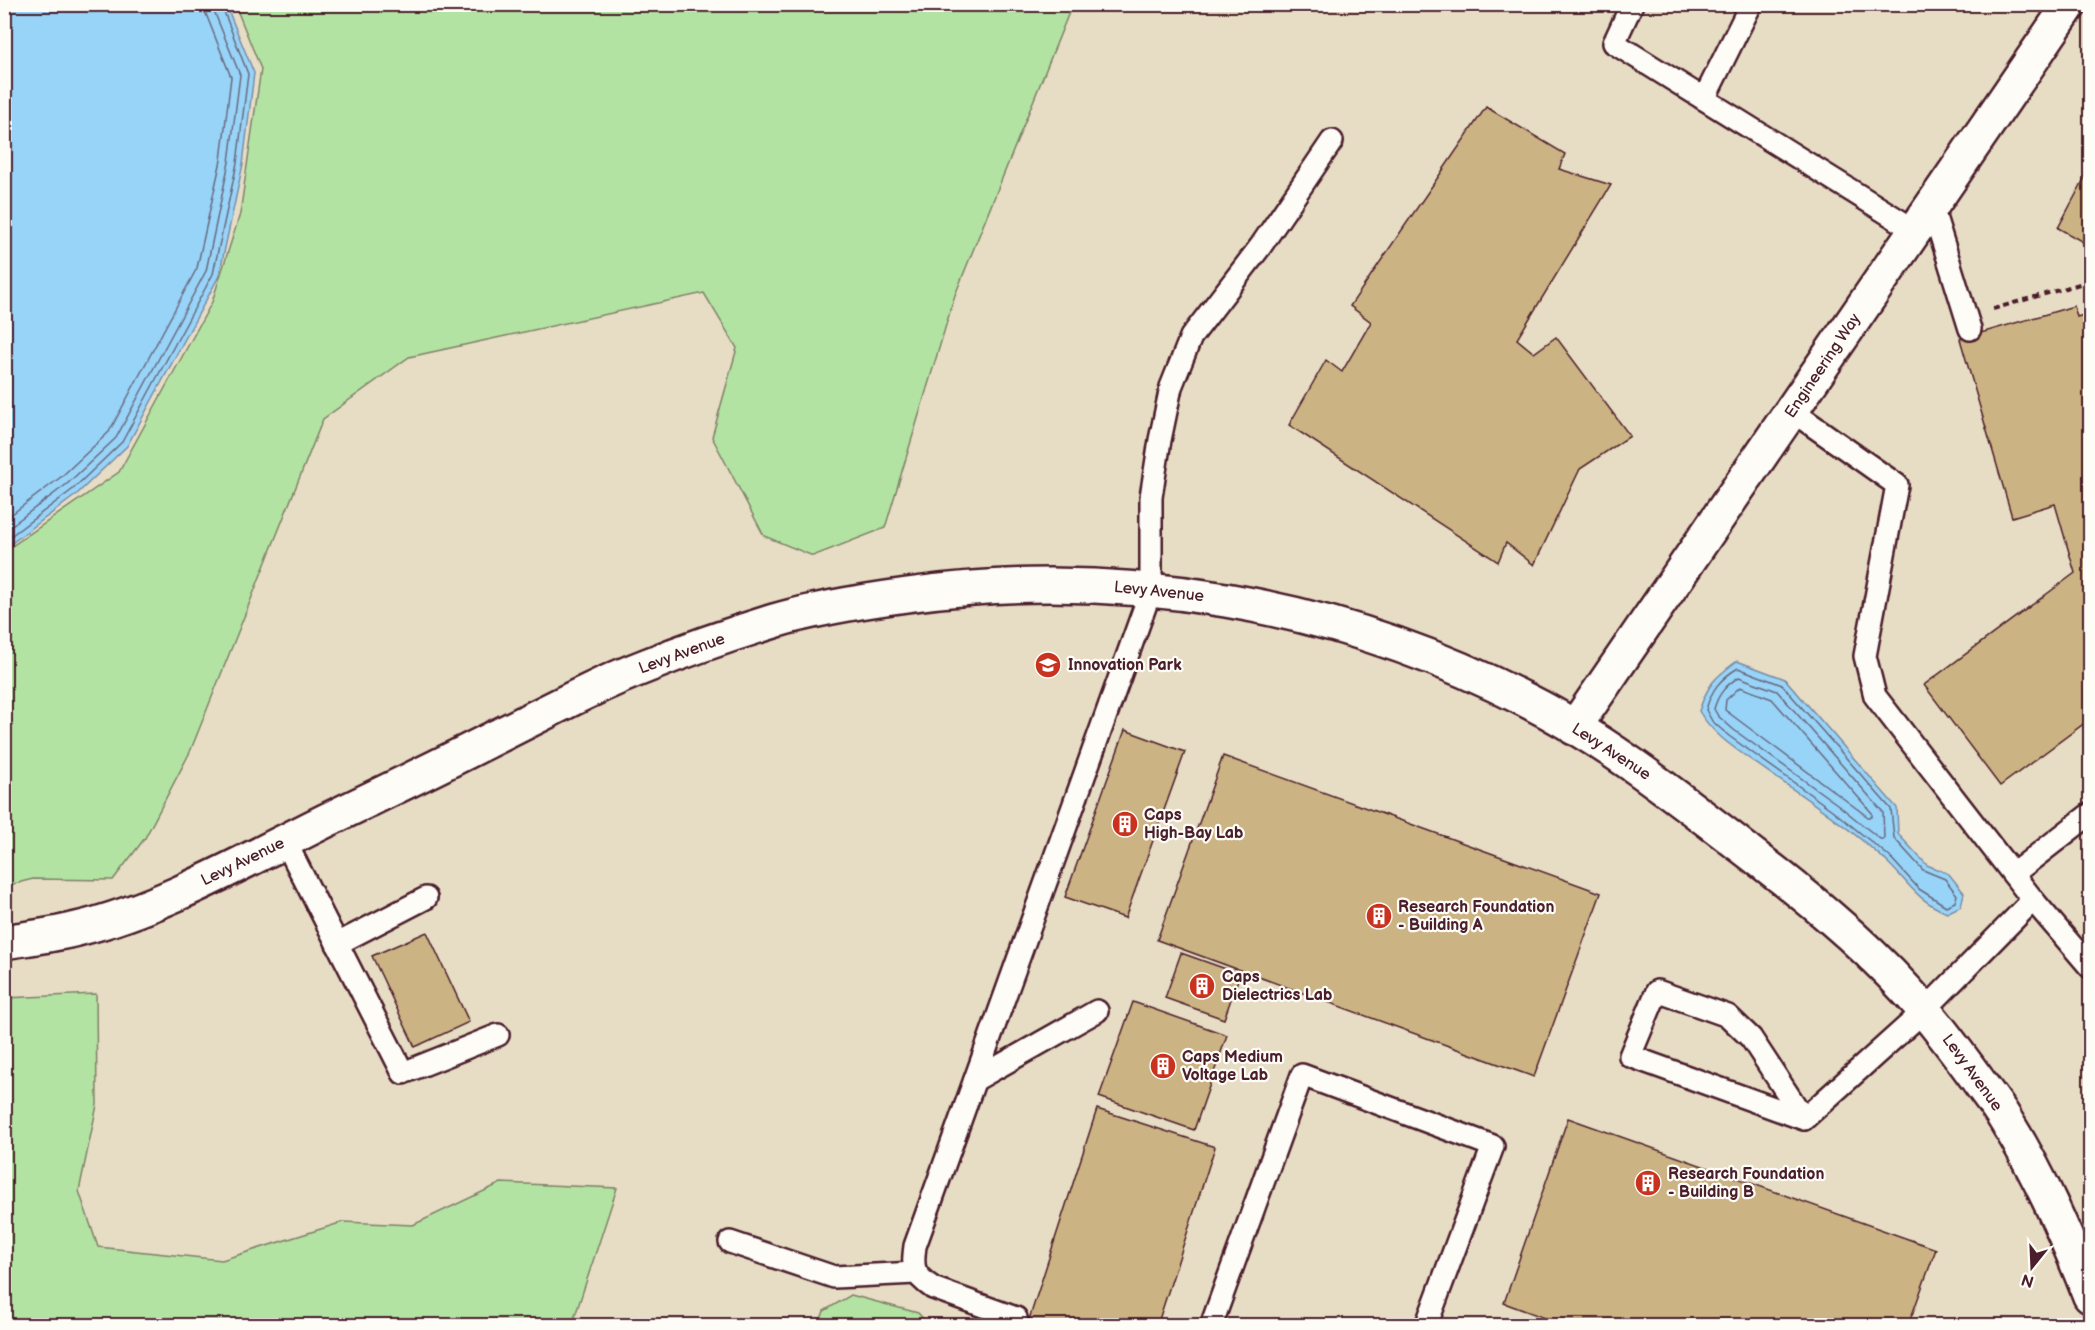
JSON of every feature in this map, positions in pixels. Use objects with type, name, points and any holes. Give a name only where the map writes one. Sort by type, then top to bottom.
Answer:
[{"type":"street","name":"Engineering Way","points":[[1575,728],[2070,4]]},
{"type":"street","name":"Levy Avenue","points":[[4,942],[76,930],[122,916],[194,886],[567,701],[647,665],[780,619],[855,602],[955,588],[1046,584],[1151,590],[1227,599],[1304,615],[1393,642],[1533,703],[1643,771],[1786,881],[1850,934],[1906,989],[1948,1039],[2005,1118],[2057,1213],[2091,1296]]},
{"type":"lane","points":[[1632,4],[1614,43],[1704,99],[1924,219],[1968,323]]},
{"type":"lane","points":[[1704,99],[1751,4]]},
{"type":"lane","points":[[1016,1318],[933,1287],[920,1279],[913,1266],[915,1246],[1151,590],[1151,497],[1171,387],[1191,337],[1260,247],[1332,141]]},
{"type":"lane","points":[[1792,411],[1897,485],[1865,656],[1875,696],[2033,900],[2091,967]]},
{"type":"lane","points":[[2013,874],[2091,814]]},
{"type":"lane","points":[[285,841],[403,1073],[498,1035]]},
{"type":"lane","points":[[337,944],[426,898]]},
{"type":"lane","points":[[1804,1119],[1924,1011],[2033,900]]},
{"type":"lane","points":[[1657,991],[1728,1016],[1751,1038],[1804,1119],[1630,1056],[1657,991]]},
{"type":"lane","points":[[975,1080],[1097,1011]]},
{"type":"lane","points":[[1211,1326],[1302,1076],[1493,1146],[1426,1326]]},
{"type":"lane","points":[[730,1242],[834,1277],[916,1273]]},
{"type":"path","points":[[1968,323],[2091,281]]},
{"type":"shaded area","name":"Innovation Park","points":[[5,5],[2090,5],[2090,1325],[5,1325]]},
{"type":"green space","points":[[235,5],[1072,5],[955,295],[885,528],[813,556],[764,536],[712,437],[737,348],[704,293],[409,357],[323,419],[190,752],[145,838],[113,880],[33,879],[5,886],[5,551],[119,472],[212,302],[240,214],[261,69]]},
{"type":"green space","points":[[96,994],[97,1105],[79,1191],[98,1247],[222,1260],[343,1222],[413,1225],[501,1183],[617,1188],[572,1325],[5,1325],[5,998]]},
{"type":"green space","points":[[851,1295],[918,1313],[929,1325],[819,1325],[824,1311]]},
{"type":"water","points":[[5,4],[226,5],[254,73],[243,164],[219,276],[127,446],[76,495],[5,548]]},
{"type":"water","points":[[1737,661],[1785,679],[1897,808],[1898,834],[1927,865],[1949,874],[1964,893],[1961,906],[1947,913],[1927,902],[1858,837],[1713,730],[1699,711],[1713,682]]},
{"type":"building","points":[[1486,107],[1565,154],[1559,169],[1611,185],[1517,339],[1534,353],[1556,337],[1630,436],[1580,469],[1534,565],[1506,543],[1498,562],[1289,425],[1326,360],[1342,372],[1371,322],[1350,306]]},
{"type":"building","points":[[2090,168],[2090,246],[2058,228]]},
{"type":"building","points":[[2074,306],[2077,317],[2090,313],[2090,719],[2000,786],[1924,685],[2075,573],[2055,504],[2012,517],[1960,339]]},
{"type":"building","name":"Caps High-Bay Lab","points":[[1125,730],[1185,752],[1125,918],[1065,897]]},
{"type":"building","name":"Research Foundation - Building A","points":[[1223,756],[1601,893],[1534,1077],[1157,940]]},
{"type":"building","points":[[427,932],[469,1022],[415,1047],[372,956]]},
{"type":"building","name":"Caps Dielectrics Lab","points":[[1181,953],[1240,974],[1224,1019],[1165,998]]},
{"type":"building","name":"Caps Medium Voltage Lab","points":[[1133,1002],[1227,1035],[1194,1130],[1099,1097]]},
{"type":"building","points":[[1097,1109],[1215,1147],[1157,1326],[1027,1326]]},
{"type":"building","name":"Research Foundation - Building B","points":[[1568,1118],[1936,1249],[1908,1326],[1567,1326],[1504,1303]]},
{"type":"place","name":"Innovation Park","points":[[1048,665]]},
{"type":"place","name":"Caps High-Bay Lab","points":[[1125,824]]},
{"type":"place","name":"Research Foundation - Building A","points":[[1379,916]]},
{"type":"place","name":"Caps Dielectrics Lab","points":[[1202,986]]},
{"type":"place","name":"Caps Medium Voltage Lab","points":[[1163,1066]]},
{"type":"place","name":"Research Foundation - Building B","points":[[1648,1183]]}]
